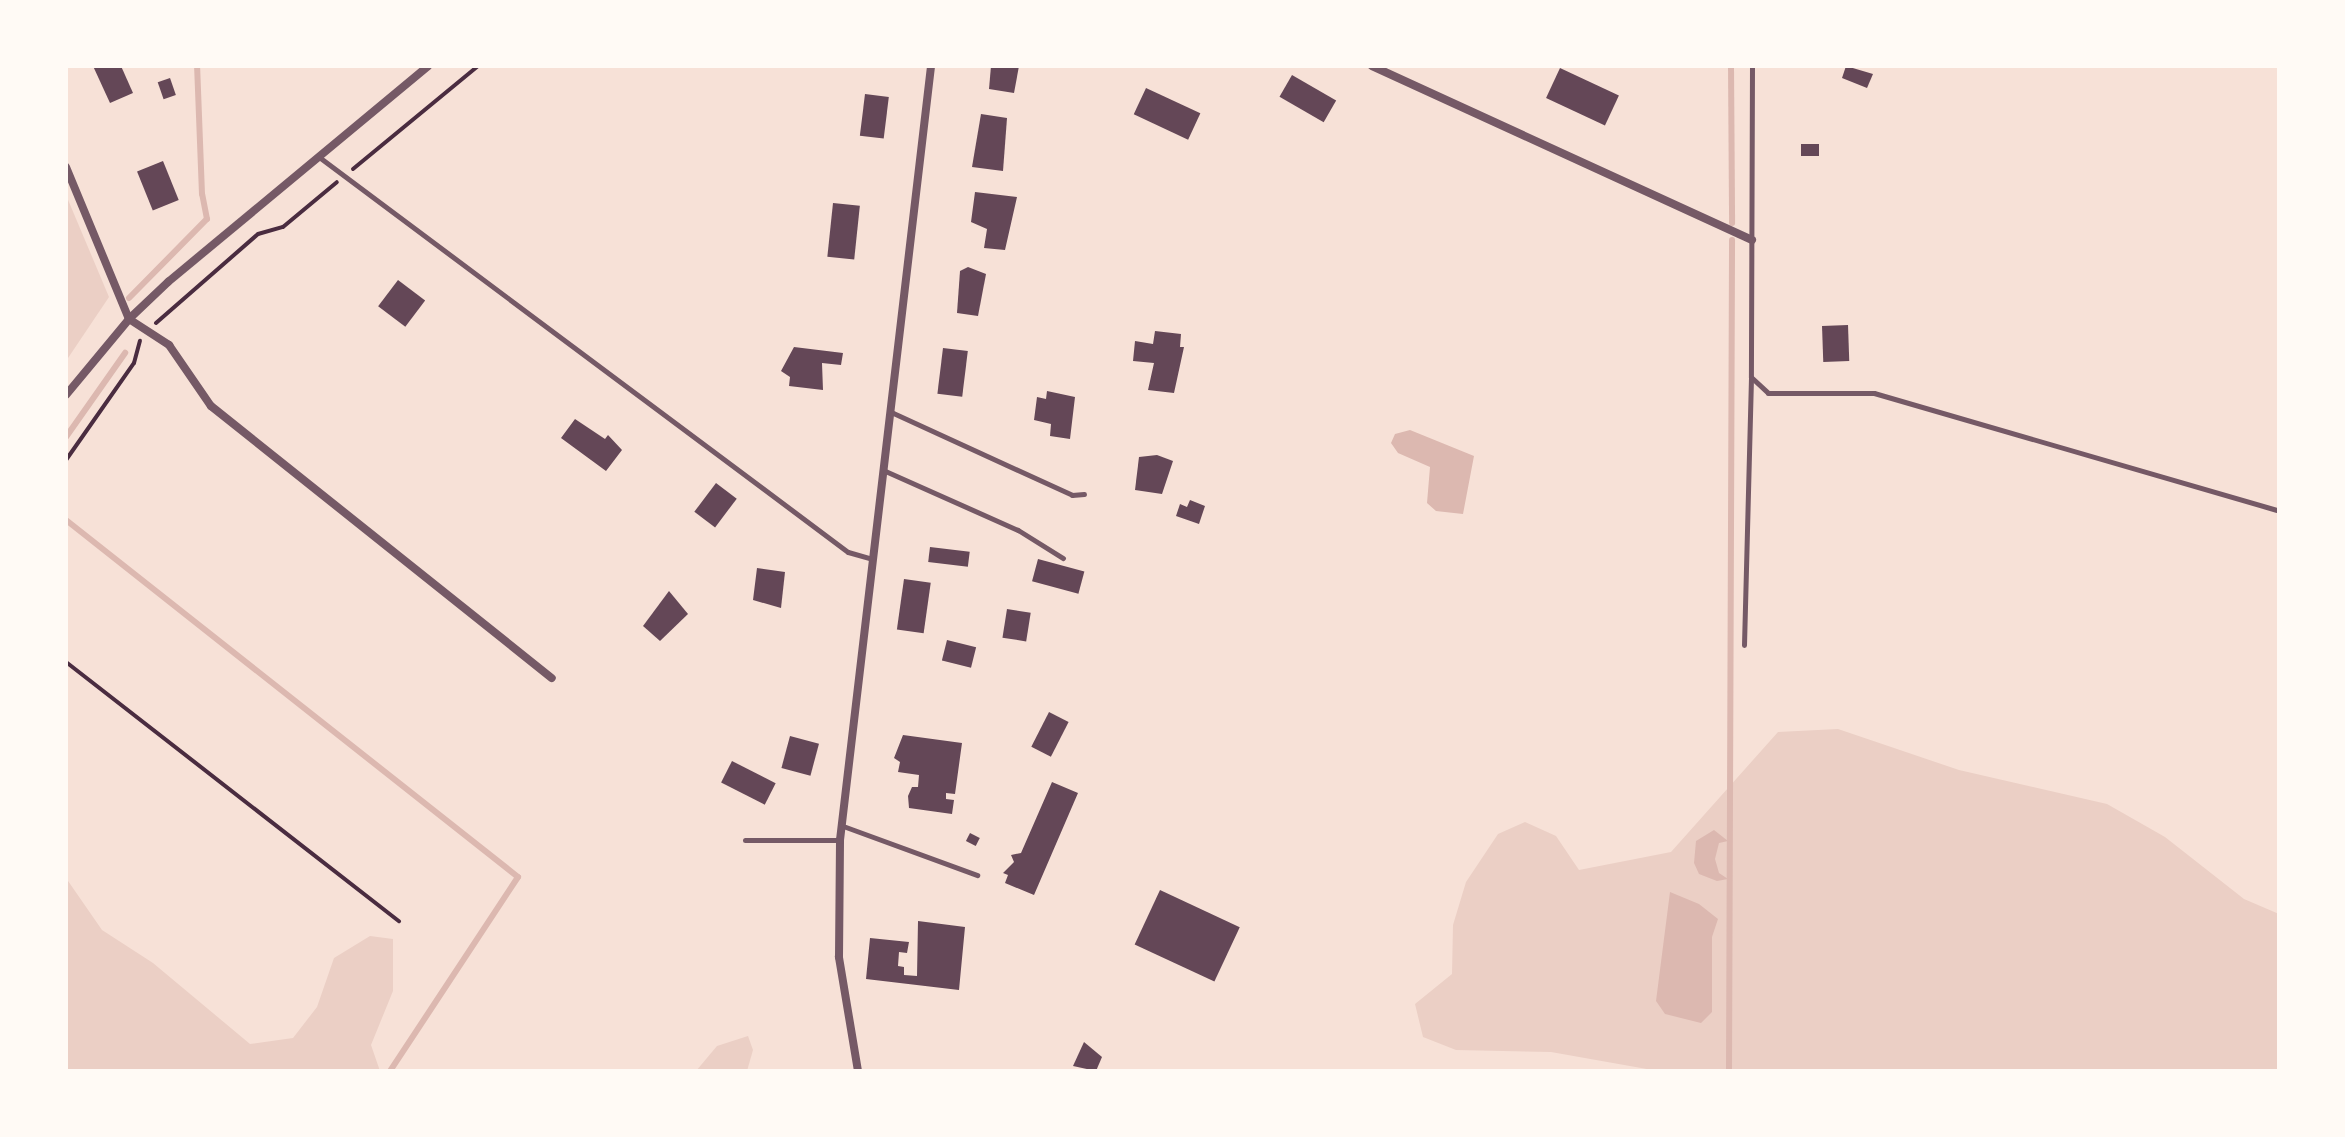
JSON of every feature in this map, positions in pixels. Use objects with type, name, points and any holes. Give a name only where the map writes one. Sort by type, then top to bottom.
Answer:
[{"type":"street","points":[[66,395],[129,319],[428,66]]},
{"type":"street","points":[[858,1071],[839,957],[840,840],[931,66]]},
{"type":"street","points":[[1372,66],[1752,240]]},
{"type":"street","points":[[66,167],[129,319],[146,334],[169,345],[211,406],[552,678]]},
{"type":"lane","points":[[1744,645],[1751,377],[1752,66]]},
{"type":"lane","points":[[318,157],[848,552],[873,560]]},
{"type":"lane","points":[[1751,377],[1768,393],[1874,393],[2279,511]]},
{"type":"lane","points":[[890,412],[1072,495],[1084,494]]},
{"type":"lane","points":[[883,470],[1018,530],[1063,558]]},
{"type":"lane","points":[[842,826],[977,875]]},
{"type":"lane","points":[[745,840],[840,840]]},
{"type":"path","points":[[66,460],[134,363],[146,334],[247,244],[283,227],[478,66]]},
{"type":"path","points":[[66,662],[399,921]]},
{"type":"shaded area","points":[[66,195],[109,297],[66,361]]},
{"type":"shaded area","points":[[1410,430],[1474,456],[1463,514],[1436,511],[1427,503],[1430,467],[1398,453],[1391,443],[1395,434]]},
{"type":"shaded area","points":[[1838,729],[1959,770],[2107,804],[2165,837],[2244,899],[2279,914],[2279,1071],[1658,1071],[1551,1052],[1456,1050],[1423,1037],[1415,1004],[1452,974],[1453,925],[1466,882],[1498,834],[1525,822],[1556,836],[1579,870],[1671,852],[1778,732]]},
{"type":"shaded area","points":[[1714,830],[1728,841],[1719,843],[1715,859],[1719,873],[1728,879],[1717,881],[1699,874],[1694,863],[1696,841]]},
{"type":"shaded area","points":[[66,878],[102,930],[153,963],[250,1044],[293,1038],[317,1007],[334,958],[370,936],[393,939],[393,991],[371,1045],[380,1071],[66,1071]]},
{"type":"shaded area","points":[[1670,892],[1699,904],[1718,919],[1712,937],[1712,1012],[1701,1023],[1665,1014],[1656,1001]]},
{"type":"shaded area","points":[[748,1036],[753,1050],[747,1071],[696,1071],[717,1046]]},
{"type":"building","points":[[93,66],[121,66],[133,93],[110,103]]},
{"type":"building","points":[[991,66],[1019,66],[1014,93],[989,89]]},
{"type":"building","points":[[1846,66],[1873,74],[1867,88],[1842,78]]},
{"type":"building","points":[[1560,68],[1619,95],[1605,125],[1546,98]]},
{"type":"building","points":[[1292,75],[1336,100],[1324,122],[1280,97]]},
{"type":"building","points":[[170,78],[176,95],[164,99],[158,82]]},
{"type":"building","points":[[1146,88],[1200,113],[1188,140],[1134,114]]},
{"type":"building","points":[[865,94],[889,97],[884,139],[860,136]]},
{"type":"building","points":[[981,114],[1007,118],[1003,171],[972,167]]},
{"type":"building","points":[[1801,144],[1819,144],[1819,156],[1801,156]]},
{"type":"building","points":[[163,161],[179,200],[153,210],[137,171]]},
{"type":"building","points":[[975,192],[1017,197],[1005,250],[984,248],[987,229],[971,222]]},
{"type":"building","points":[[833,203],[860,206],[854,260],[827,257]]},
{"type":"building","points":[[968,267],[986,274],[978,316],[957,313],[960,271]]},
{"type":"building","points":[[398,280],[425,300],[405,327],[378,306]]},
{"type":"building","points":[[1848,325],[1849,361],[1823,362],[1822,326]]},
{"type":"building","points":[[1155,331],[1181,334],[1180,347],[1184,347],[1174,393],[1148,390],[1154,363],[1133,361],[1135,341],[1153,344]]},
{"type":"building","points":[[794,347],[843,353],[841,365],[822,363],[823,390],[789,386],[790,377],[781,371]]},
{"type":"building","points":[[943,348],[968,351],[962,397],[937,394]]},
{"type":"building","points":[[1047,391],[1075,397],[1070,439],[1050,436],[1051,424],[1034,420],[1037,397],[1046,399]]},
{"type":"building","points":[[575,419],[605,439],[608,435],[622,450],[606,471],[561,438]]},
{"type":"building","points":[[1157,455],[1173,461],[1162,494],[1135,490],[1139,457]]},
{"type":"building","points":[[716,483],[737,499],[715,527],[694,512]]},
{"type":"building","points":[[1190,500],[1205,506],[1199,524],[1176,516],[1180,504],[1187,507]]},
{"type":"building","points":[[930,547],[970,552],[968,567],[928,562]]},
{"type":"building","points":[[1038,559],[1084,571],[1078,594],[1032,581]]},
{"type":"building","points":[[757,568],[785,572],[781,608],[753,600]]},
{"type":"building","points":[[904,579],[931,583],[924,633],[897,630]]},
{"type":"building","points":[[669,591],[688,614],[660,641],[643,626]]},
{"type":"building","points":[[1007,609],[1031,613],[1026,641],[1002,638]]},
{"type":"building","points":[[947,640],[976,647],[971,668],[942,660]]},
{"type":"building","points":[[1049,712],[1069,722],[1051,757],[1031,747]]},
{"type":"building","points":[[903,735],[962,743],[955,794],[946,793],[946,799],[954,800],[952,814],[909,808],[908,796],[912,787],[918,787],[919,775],[898,772],[900,762],[894,758]]},
{"type":"building","points":[[790,736],[819,744],[810,776],[781,768]]},
{"type":"building","points":[[732,761],[776,783],[765,805],[721,782]]},
{"type":"building","points":[[1052,782],[1078,793],[1034,895],[1005,883],[1008,875],[1003,873],[1014,862],[1011,855],[1021,853]]},
{"type":"building","points":[[970,833],[980,838],[976,846],[966,841]]},
{"type":"building","points":[[1160,890],[1240,927],[1214,982],[1135,944]]},
{"type":"building","points":[[918,921],[965,927],[959,990],[866,979],[870,938],[909,942],[907,953],[899,952],[898,966],[904,967],[904,975],[917,976]]},
{"type":"building","points":[[1084,1042],[1102,1057],[1096,1071],[1073,1066]]},
{"type":"waterway","points":[[129,298],[207,219],[202,194],[197,66]]},
{"type":"waterway","points":[[1731,66],[1732,223]]},
{"type":"waterway","points":[[1729,1071],[1732,240]]},
{"type":"waterway","points":[[66,437],[125,353]]},
{"type":"waterway","points":[[66,520],[518,877],[390,1071]]}]
